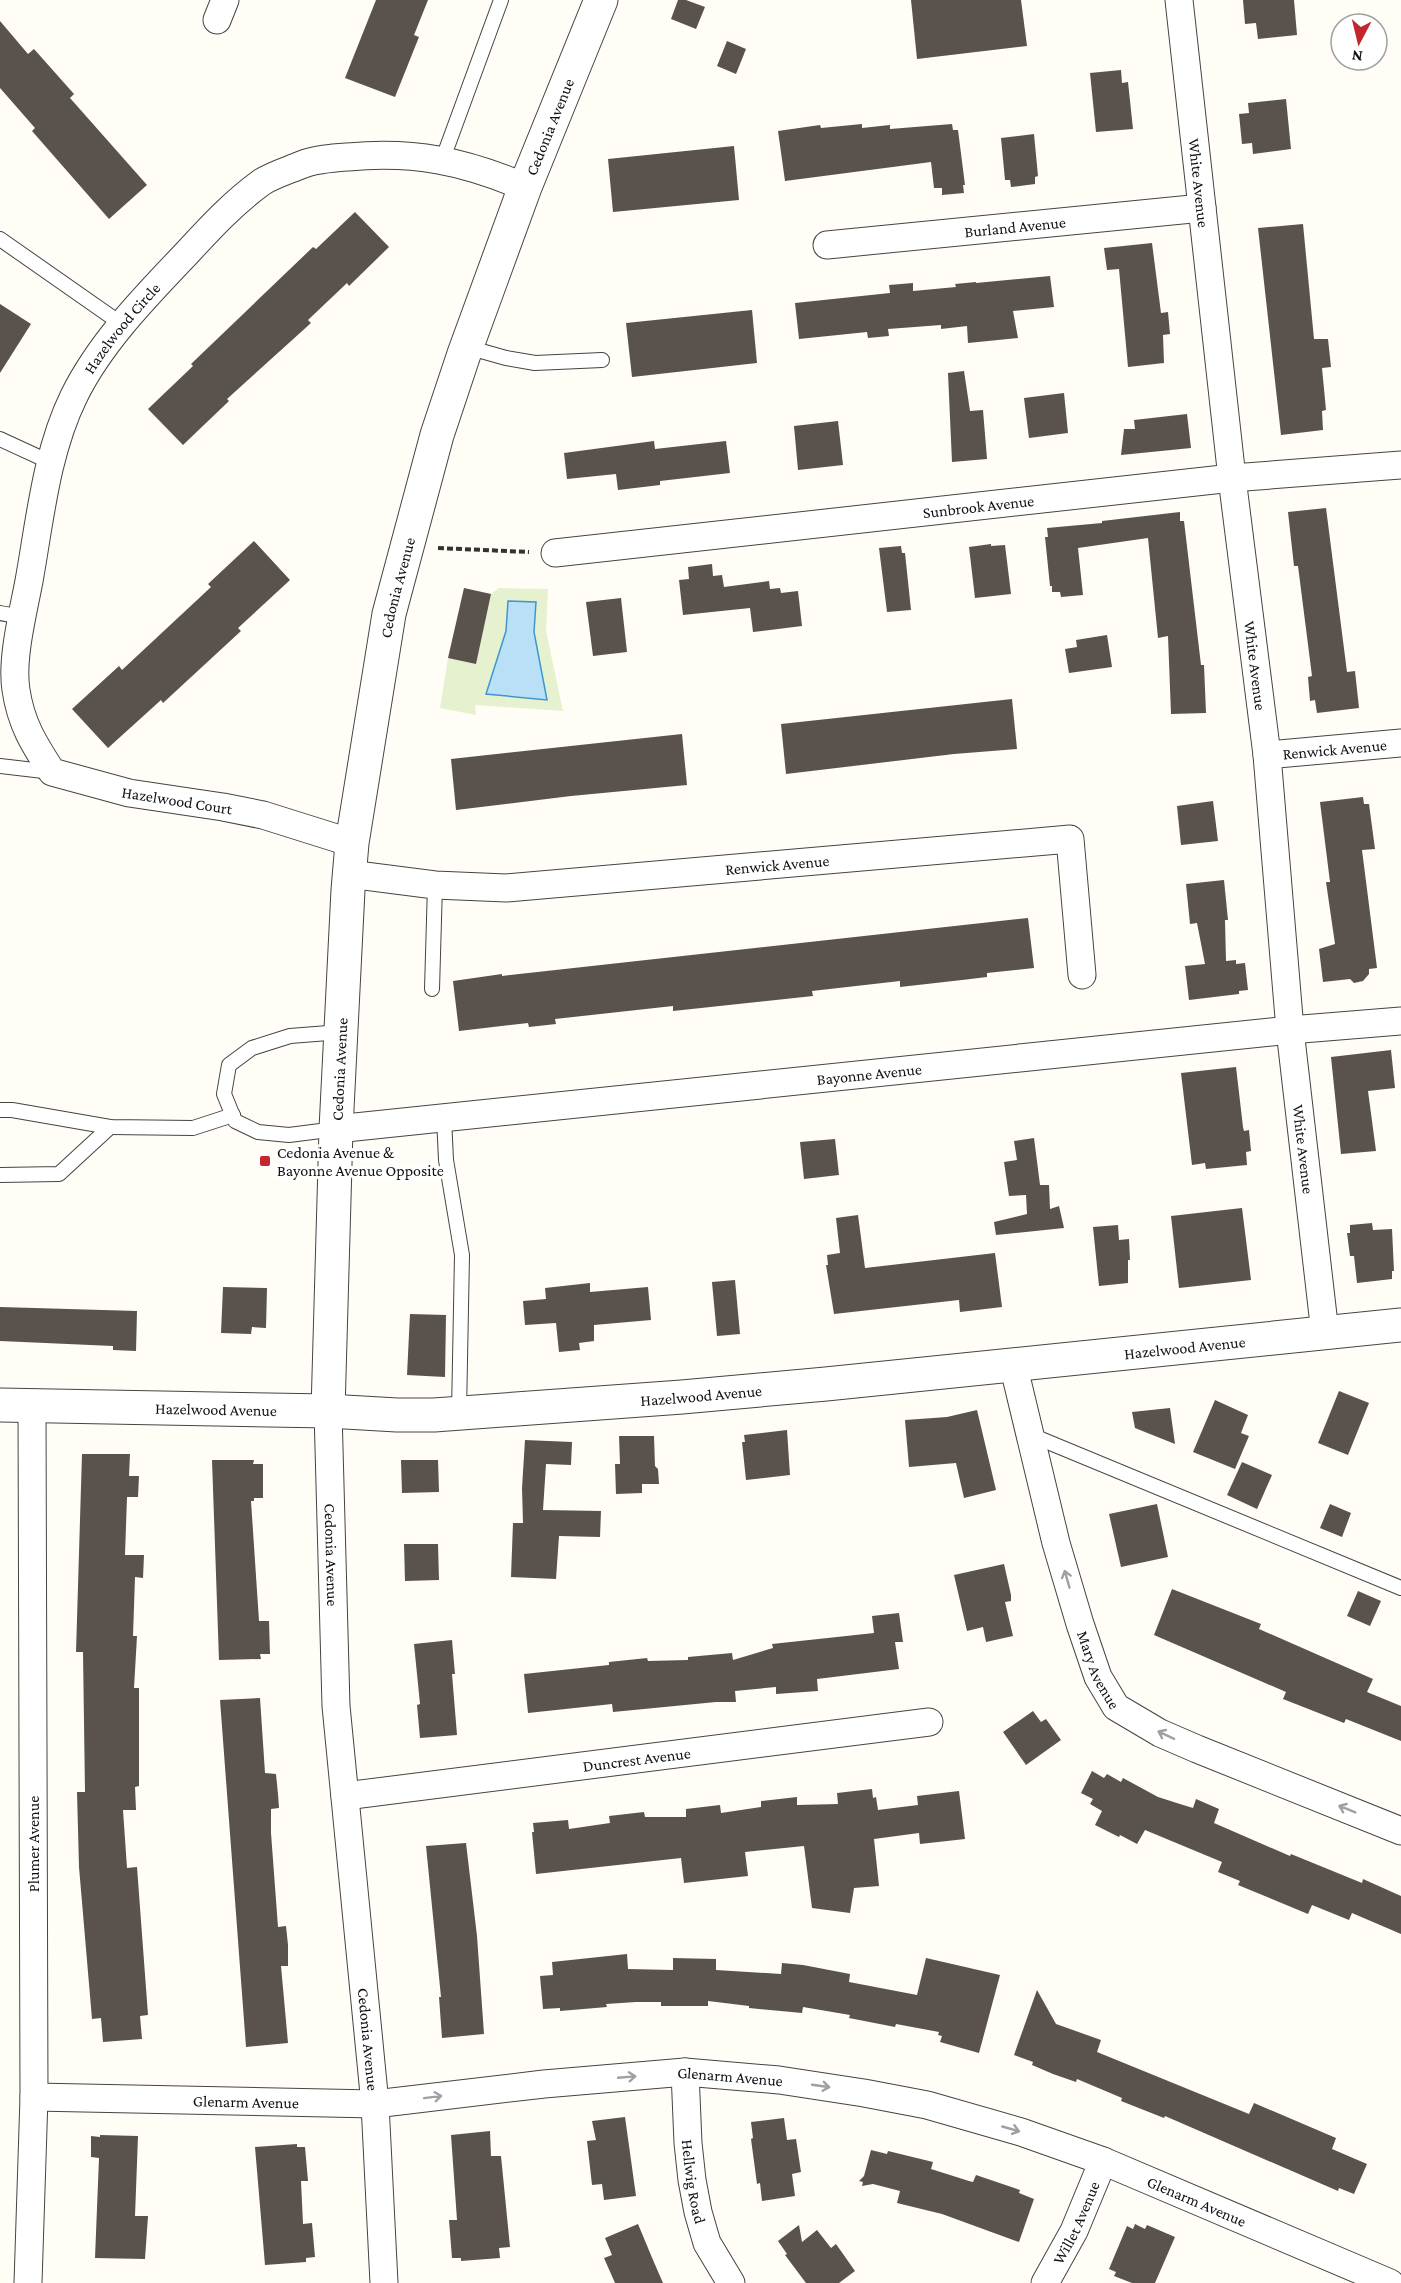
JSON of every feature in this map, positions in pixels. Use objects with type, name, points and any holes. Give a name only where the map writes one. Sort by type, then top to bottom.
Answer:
[{"type":"street","name":"Cedonia Avenue","points":[[384,2283],[375,2104],[336,1706],[328,1411],[336,1129],[350,859],[389,614],[437,435],[525,187],[601,0]]},
{"type":"street","name":"White Avenue","points":[[1179,0],[1232,478],[1267,755],[1290,1030],[1325,1333]]},
{"type":"street","name":"Hazelwood Circle","points":[[52,772],[29,736],[19,704],[15,687],[18,642],[11,615],[65,416],[75,394],[99,355],[144,298],[228,210],[264,181],[304,164],[337,158],[385,154],[417,156],[490,172],[525,187]]},
{"type":"street","name":"Burland Avenue","points":[[827,245],[1202,208]]},
{"type":"street","name":"Sunbrook Avenue","points":[[555,554],[1232,478],[1401,465]]},
{"type":"street","name":"Renwick Avenue","points":[[1267,755],[1401,743]]},
{"type":"street","name":"Hazelwood Court","points":[[52,772],[129,793],[263,815],[350,859]]},
{"type":"street","name":"Renwick Avenue","points":[[350,859],[435,885],[506,888],[1070,839],[1082,975]]},
{"type":"street","name":"Bayonne Avenue","points":[[336,1129],[1290,1030],[1401,1021]]},
{"type":"street","name":"Hazelwood Avenue","points":[[16,1405],[328,1411],[397,1415],[459,1413],[682,1397],[1401,1325]]},
{"type":"street","name":"Mary Avenue","points":[[1013,1364],[1056,1543],[1080,1624],[1098,1677],[1116,1707],[1179,1741],[1401,1831]]},
{"type":"street","name":"Plumer Avenue","points":[[16,1405],[34,2097],[28,2283]]},
{"type":"street","name":"Duncrest Avenue","points":[[345,1796],[929,1722]]},
{"type":"street","name":"Glenarm Avenue","points":[[34,2097],[375,2104],[685,2072],[779,2080],[927,2105],[1021,2132],[1103,2161],[1386,2282]]},
{"type":"street","name":"Hellwig Road","points":[[685,2072],[688,2143],[696,2201],[707,2243],[731,2283]]},
{"type":"street","name":"Willet Avenue","points":[[1045,2283],[1074,2231],[1103,2161]]},
{"type":"lane","points":[[442,161],[501,0]]},
{"type":"lane","points":[[0,239],[123,325]]},
{"type":"lane","points":[[467,347],[535,363],[602,360]]},
{"type":"lane","points":[[0,439],[52,463]]},
{"type":"lane","name":"Hazelwood Court","points":[[0,766],[52,772]]},
{"type":"lane","points":[[432,989],[435,885]]},
{"type":"lane","points":[[336,1129],[289,1135],[258,1132],[235,1121],[224,1094],[229,1065],[252,1048],[290,1036],[341,1032]]},
{"type":"lane","points":[[0,1110],[12,1110],[110,1127],[193,1128],[233,1115]]},
{"type":"lane","points":[[444,1118],[446,1160],[462,1255],[459,1413]]},
{"type":"lane","points":[[0,1175],[59,1174],[110,1127]]},
{"type":"lane","points":[[1031,1435],[1401,1588]]},
{"type":"path","points":[[407,546],[555,554]]},
{"type":"green space","points":[[499,588],[548,589],[546,631],[563,711],[475,705],[476,715],[440,708],[448,658],[476,663],[491,594]]},
{"type":"water","points":[[508,601],[536,602],[534,632],[547,700],[486,694],[506,631]]},
{"type":"building","points":[[376,0],[428,0],[414,35],[419,37],[395,97],[345,78]]},
{"type":"building","points":[[678,0],[686,0],[705,7],[696,29],[671,19]]},
{"type":"building","points":[[911,0],[1021,0],[1027,46],[917,59]]},
{"type":"building","points":[[1243,0],[1294,0],[1297,35],[1258,39],[1256,23],[1245,24]]},
{"type":"building","points":[[0,21],[28,54],[34,49],[74,94],[70,98],[147,185],[109,219],[32,131],[35,128],[0,88]]},
{"type":"building","points":[[727,41],[746,49],[736,74],[717,66]]},
{"type":"building","points":[[1121,70],[1122,83],[1128,82],[1133,129],[1096,132],[1090,73]]},
{"type":"building","points":[[1286,99],[1291,149],[1253,154],[1252,143],[1242,144],[1239,114],[1249,113],[1248,103]]},
{"type":"building","points":[[862,124],[862,128],[890,125],[890,129],[952,124],[953,130],[958,130],[964,193],[942,195],[942,188],[934,188],[931,162],[785,181],[778,131],[820,125],[821,128]]},
{"type":"building","points":[[1034,134],[1038,176],[1035,177],[1035,184],[1011,187],[1010,180],[1005,180],[1001,138]]},
{"type":"building","points":[[734,146],[739,200],[613,212],[608,159]]},
{"type":"building","points":[[355,212],[389,247],[349,286],[347,283],[308,320],[311,323],[227,399],[229,401],[183,445],[148,409],[193,366],[191,364],[313,247],[316,249]]},
{"type":"building","points":[[1303,224],[1314,339],[1328,339],[1331,367],[1322,368],[1326,410],[1322,411],[1323,430],[1281,435],[1258,228]]},
{"type":"building","points":[[1152,243],[1161,313],[1168,312],[1170,334],[1163,335],[1164,363],[1128,367],[1119,269],[1107,270],[1104,248]]},
{"type":"building","points":[[1050,276],[1054,307],[1013,311],[1018,338],[968,343],[967,326],[941,329],[941,325],[888,329],[889,336],[868,338],[867,332],[799,339],[795,303],[890,293],[889,285],[913,283],[913,291],[956,287],[955,284]]},
{"type":"building","points":[[0,304],[31,324],[0,373]]},
{"type":"building","points":[[752,310],[757,363],[632,377],[626,323]]},
{"type":"building","points":[[964,371],[970,411],[983,410],[987,459],[952,462],[948,373]]},
{"type":"building","points":[[1064,393],[1068,433],[1029,438],[1024,398]]},
{"type":"building","points":[[1187,414],[1191,448],[1121,455],[1124,429],[1135,429],[1134,420]]},
{"type":"building","points":[[838,421],[843,465],[798,470],[794,426]]},
{"type":"building","points":[[654,441],[655,449],[726,441],[730,473],[660,481],[660,485],[618,490],[616,474],[567,479],[564,453]]},
{"type":"building","points":[[1326,508],[1347,672],[1355,671],[1359,708],[1317,713],[1315,700],[1310,701],[1308,677],[1312,676],[1298,566],[1294,566],[1288,512]]},
{"type":"building","points":[[1180,512],[1180,521],[1184,521],[1201,665],[1204,665],[1206,713],[1171,714],[1168,636],[1158,638],[1148,538],[1078,548],[1083,595],[1061,597],[1060,592],[1052,592],[1052,586],[1050,586],[1045,537],[1048,537],[1047,528]]},
{"type":"building","points":[[254,541],[290,580],[238,628],[241,631],[163,703],[161,700],[108,748],[72,709],[119,666],[122,670],[211,587],[208,584]]},
{"type":"building","points":[[991,544],[991,546],[1005,545],[1011,594],[975,598],[969,547]]},
{"type":"building","points":[[901,546],[902,553],[905,553],[911,610],[887,612],[879,548]]},
{"type":"building","points":[[712,564],[713,576],[722,575],[724,587],[769,581],[770,589],[780,588],[781,593],[798,591],[802,626],[753,632],[750,608],[683,615],[679,580],[689,579],[688,567]]},
{"type":"building","points":[[464,588],[491,594],[476,664],[448,658]]},
{"type":"building","points":[[621,598],[627,652],[593,656],[586,602]]},
{"type":"building","points":[[1107,635],[1112,667],[1069,673],[1065,649],[1077,647],[1076,640]]},
{"type":"building","points":[[1012,699],[1017,749],[954,754],[786,774],[781,724]]},
{"type":"building","points":[[682,734],[687,785],[456,810],[451,759]]},
{"type":"building","points":[[1363,797],[1364,804],[1369,804],[1375,849],[1362,850],[1377,968],[1369,969],[1369,974],[1363,981],[1354,983],[1350,979],[1323,982],[1319,949],[1335,944],[1326,882],[1330,882],[1320,802]]},
{"type":"building","points":[[1213,801],[1218,841],[1181,845],[1177,806]]},
{"type":"building","points":[[1224,880],[1228,920],[1225,920],[1226,961],[1236,960],[1236,964],[1245,963],[1248,990],[1239,991],[1239,994],[1189,1000],[1185,966],[1205,964],[1197,923],[1190,924],[1186,884]]},
{"type":"building","points":[[1028,918],[1034,968],[987,973],[987,977],[900,987],[900,981],[812,991],[813,996],[673,1011],[673,1006],[555,1019],[556,1024],[529,1027],[528,1023],[459,1031],[453,981]]},
{"type":"building","points":[[1391,1050],[1395,1088],[1368,1091],[1376,1151],[1341,1154],[1331,1057]]},
{"type":"building","points":[[1236,1067],[1243,1127],[1244,1131],[1249,1130],[1251,1151],[1246,1152],[1247,1165],[1206,1169],[1205,1163],[1192,1165],[1181,1073]]},
{"type":"building","points":[[1034,1138],[1040,1185],[1049,1185],[1050,1209],[1059,1206],[1064,1228],[996,1235],[994,1222],[1027,1214],[1026,1195],[1009,1196],[1004,1162],[1017,1160],[1014,1141]]},
{"type":"building","points":[[835,1139],[839,1175],[804,1179],[800,1142]]},
{"type":"building","points":[[1242,1208],[1251,1280],[1179,1288],[1171,1216]]},
{"type":"building","points":[[858,1215],[865,1268],[995,1253],[1002,1307],[960,1312],[959,1300],[834,1314],[826,1265],[828,1265],[827,1255],[840,1253],[836,1218]]},
{"type":"building","points":[[1372,1223],[1373,1230],[1392,1229],[1394,1271],[1392,1271],[1392,1279],[1357,1283],[1354,1256],[1350,1256],[1347,1233],[1350,1233],[1350,1225]]},
{"type":"building","points":[[1118,1225],[1119,1240],[1129,1239],[1128,1283],[1099,1286],[1093,1227]]},
{"type":"building","points":[[735,1280],[740,1334],[717,1336],[712,1282]]},
{"type":"building","points":[[590,1283],[590,1292],[648,1287],[651,1320],[594,1325],[594,1341],[579,1343],[580,1350],[559,1352],[556,1323],[525,1325],[523,1301],[546,1299],[545,1288]]},
{"type":"building","points":[[223,1287],[267,1288],[266,1328],[252,1327],[251,1334],[221,1333]]},
{"type":"building","points":[[0,1307],[137,1311],[136,1351],[113,1350],[113,1346],[0,1341]]},
{"type":"building","points":[[410,1314],[446,1315],[445,1377],[407,1375]]},
{"type":"building","points":[[1339,1391],[1369,1403],[1348,1455],[1318,1443]]},
{"type":"building","points":[[1215,1400],[1248,1415],[1241,1433],[1249,1436],[1235,1469],[1193,1452]]},
{"type":"building","points":[[1170,1408],[1175,1444],[1135,1428],[1132,1412]]},
{"type":"building","points":[[977,1410],[996,1490],[964,1498],[956,1463],[909,1467],[905,1420],[947,1417]]},
{"type":"building","points":[[787,1430],[790,1475],[746,1480],[742,1442],[745,1442],[744,1435]]},
{"type":"building","points":[[619,1436],[654,1436],[655,1466],[658,1469],[659,1484],[642,1484],[642,1493],[616,1494],[615,1464],[620,1464]]},
{"type":"building","points":[[525,1440],[572,1442],[571,1465],[546,1464],[543,1510],[601,1511],[600,1537],[559,1536],[556,1579],[511,1577],[513,1523],[523,1523],[522,1488]]},
{"type":"building","points":[[82,1454],[130,1454],[129,1476],[139,1476],[138,1497],[127,1497],[125,1555],[144,1555],[143,1578],[135,1577],[133,1636],[137,1636],[134,1688],[139,1688],[139,1786],[135,1787],[136,1810],[123,1810],[127,1868],[137,1867],[148,2015],[140,2016],[142,2039],[103,2042],[101,2018],[92,2019],[79,1867],[77,1792],[85,1792],[83,1652],[76,1652]]},
{"type":"building","points":[[212,1460],[254,1460],[253,1464],[263,1464],[263,1498],[254,1498],[254,1501],[251,1501],[259,1621],[269,1621],[270,1654],[260,1654],[261,1659],[219,1660]]},
{"type":"building","points":[[401,1460],[438,1460],[439,1492],[402,1493]]},
{"type":"building","points":[[1242,1462],[1272,1475],[1257,1509],[1227,1495]]},
{"type":"building","points":[[1157,1504],[1168,1557],[1121,1567],[1109,1514]]},
{"type":"building","points":[[1330,1504],[1351,1513],[1342,1537],[1320,1528]]},
{"type":"building","points":[[404,1544],[438,1544],[439,1580],[405,1581]]},
{"type":"building","points":[[1004,1564],[1011,1595],[1011,1601],[1005,1602],[1013,1636],[986,1642],[983,1627],[967,1631],[954,1575]]},
{"type":"building","points":[[1172,1589],[1261,1624],[1259,1629],[1373,1679],[1367,1692],[1401,1706],[1401,1741],[1346,1719],[1344,1723],[1283,1699],[1286,1692],[1154,1635]]},
{"type":"building","points":[[1358,1591],[1381,1601],[1370,1626],[1347,1616]]},
{"type":"building","points":[[899,1613],[903,1642],[895,1642],[899,1669],[817,1679],[818,1691],[776,1694],[776,1687],[735,1691],[736,1702],[613,1712],[612,1704],[528,1713],[524,1674],[609,1665],[609,1662],[647,1658],[648,1661],[688,1660],[688,1657],[732,1653],[733,1660],[773,1648],[772,1644],[874,1633],[872,1616]]},
{"type":"building","points":[[452,1640],[457,1735],[420,1738],[417,1705],[420,1704],[414,1644]]},
{"type":"building","points":[[260,1698],[265,1773],[276,1774],[278,1794],[279,1808],[271,1809],[271,1833],[278,1927],[286,1926],[288,1945],[288,1966],[281,1966],[288,2043],[246,2047],[220,1700]]},
{"type":"building","points":[[1033,1711],[1041,1722],[1046,1719],[1061,1740],[1026,1765],[1003,1732]]},
{"type":"building","points":[[1092,1771],[1104,1778],[1107,1774],[1121,1782],[1123,1778],[1158,1797],[1193,1808],[1196,1799],[1219,1809],[1214,1823],[1290,1856],[1291,1854],[1362,1883],[1363,1879],[1401,1896],[1401,1934],[1352,1913],[1349,1920],[1312,1905],[1308,1914],[1238,1885],[1240,1881],[1218,1872],[1222,1862],[1145,1830],[1137,1844],[1095,1825],[1102,1811],[1090,1804],[1093,1799],[1081,1793]]},
{"type":"building","points":[[872,1789],[878,1810],[918,1805],[917,1796],[959,1791],[965,1839],[920,1844],[919,1833],[874,1839],[879,1886],[854,1888],[850,1913],[812,1908],[804,1846],[745,1852],[748,1876],[684,1883],[681,1858],[536,1874],[533,1823],[568,1820],[569,1829],[610,1823],[609,1816],[644,1812],[645,1817],[686,1817],[686,1809],[720,1805],[721,1813],[761,1807],[761,1801],[797,1797],[797,1805],[838,1804],[837,1793]]},
{"type":"building","points":[[466,1843],[477,1936],[484,2034],[442,2038],[439,1997],[441,1997],[426,1846]]},
{"type":"building","points":[[627,1954],[628,1969],[673,1970],[673,1958],[716,1959],[716,1970],[781,1974],[782,1963],[850,1974],[849,1982],[917,1995],[926,1958],[1000,1975],[979,2053],[940,2042],[942,2036],[938,2035],[939,2032],[896,2024],[895,2027],[849,2018],[850,2015],[803,2007],[802,2013],[708,2001],[708,2006],[661,2006],[661,2002],[636,2002],[560,2011],[560,2008],[543,2009],[540,1976],[553,1975],[552,1962]]},
{"type":"building","points":[[1037,1990],[1056,2024],[1101,2040],[1097,2052],[1249,2114],[1254,2103],[1336,2138],[1332,2149],[1367,2164],[1354,2194],[1339,2188],[1338,2191],[1165,2116],[1164,2118],[1121,2101],[1122,2098],[1077,2079],[1076,2082],[1053,2074],[1032,2065],[1033,2062],[1014,2055]]},
{"type":"building","points":[[625,2117],[636,2196],[604,2200],[602,2184],[592,2185],[587,2141],[596,2140],[592,2121]]},
{"type":"building","points":[[784,2118],[787,2140],[796,2139],[801,2172],[792,2174],[795,2196],[762,2201],[760,2183],[757,2184],[751,2122]]},
{"type":"building","points":[[490,2131],[491,2156],[501,2156],[510,2247],[499,2248],[500,2258],[461,2261],[461,2258],[452,2258],[449,2220],[457,2220],[451,2135]]},
{"type":"building","points":[[100,2135],[138,2136],[135,2216],[148,2216],[145,2259],[95,2258],[99,2158],[91,2157],[91,2136],[100,2137]]},
{"type":"building","points":[[297,2144],[297,2147],[305,2147],[308,2181],[301,2181],[303,2224],[312,2223],[315,2257],[306,2258],[306,2262],[265,2265],[255,2147]]},
{"type":"building","points":[[871,2150],[887,2154],[888,2151],[933,2162],[931,2169],[969,2181],[973,2182],[976,2175],[1020,2190],[1019,2193],[1034,2199],[1019,2242],[942,2214],[897,2203],[900,2191],[873,2184],[862,2186],[863,2182],[859,2181],[864,2176]]},
{"type":"building","points":[[638,2224],[663,2283],[615,2283],[604,2258],[612,2255],[605,2238]]},
{"type":"building","points":[[1135,2224],[1145,2229],[1147,2225],[1175,2237],[1155,2283],[1132,2283],[1114,2276],[1116,2272],[1109,2269],[1127,2226],[1133,2229]]},
{"type":"building","points":[[799,2225],[802,2242],[817,2230],[831,2248],[836,2244],[855,2271],[839,2283],[806,2283],[785,2255],[787,2254],[778,2241]]},
{"type":"place","name":"Cedonia Avenue & Bayonne Avenue Opposite","points":[[265,1161]]}]
